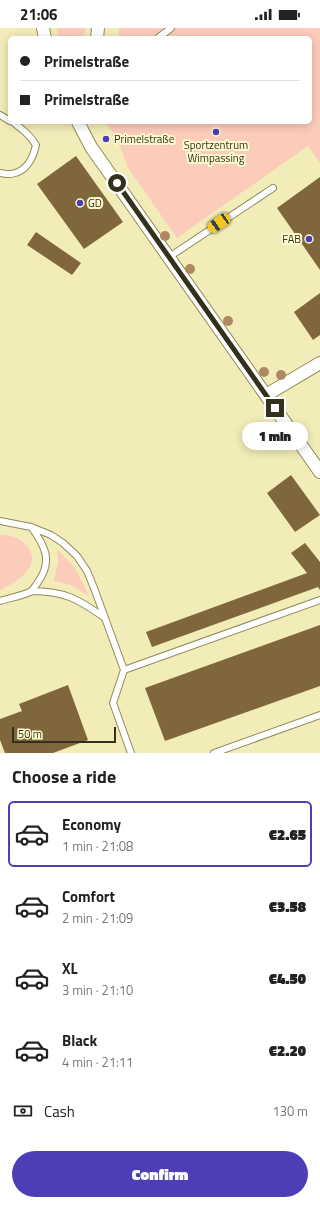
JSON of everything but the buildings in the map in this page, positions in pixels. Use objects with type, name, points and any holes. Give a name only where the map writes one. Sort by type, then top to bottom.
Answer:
[{"type":"street","points":[[79,124],[91,147],[320,472]]},
{"type":"street","points":[[266,395],[320,363]]},
{"type":"lane","points":[[161,36],[171,28]]},
{"type":"lane","points":[[0,173],[8,175],[17,173],[25,168],[33,156],[36,145],[30,136],[15,124]]},
{"type":"lane","points":[[169,257],[273,188]]},
{"type":"lane","points":[[0,521],[31,527],[51,535],[63,543],[77,556],[87,571],[124,670],[113,703],[131,753]]},
{"type":"lane","points":[[31,527],[42,541],[46,551],[46,561],[40,579],[31,591]]},
{"type":"lane","points":[[0,601],[31,591],[62,593],[75,598],[105,618]]},
{"type":"lane","points":[[124,670],[320,600]]},
{"type":"lane","points":[[214,753],[320,715]]},
{"type":"shaded area","points":[[56,28],[86,28],[84,36],[58,36]]},
{"type":"shaded area","name":"Sportzentrum Wimpassing","points":[[119,28],[320,28],[320,163],[308,146],[177,238],[128,168],[117,138],[105,124],[312,124],[312,36],[119,36]]},
{"type":"shaded area","points":[[0,535],[11,536],[25,543],[31,552],[32,563],[26,573],[14,583],[0,590]]},
{"type":"shaded area","points":[[57,549],[75,568],[89,596],[70,585],[54,581],[58,562]]},
{"type":"place","name":"Sportzentrum Wimpassing","points":[[216,132]]},
{"type":"place","name":"Primelstraße","points":[[106,139]]},
{"type":"place","name":"GD","points":[[80,203]]},
{"type":"place","name":"FAB","points":[[309,239]]},
{"type":"route","points":[[117,183],[275,408]]}]
